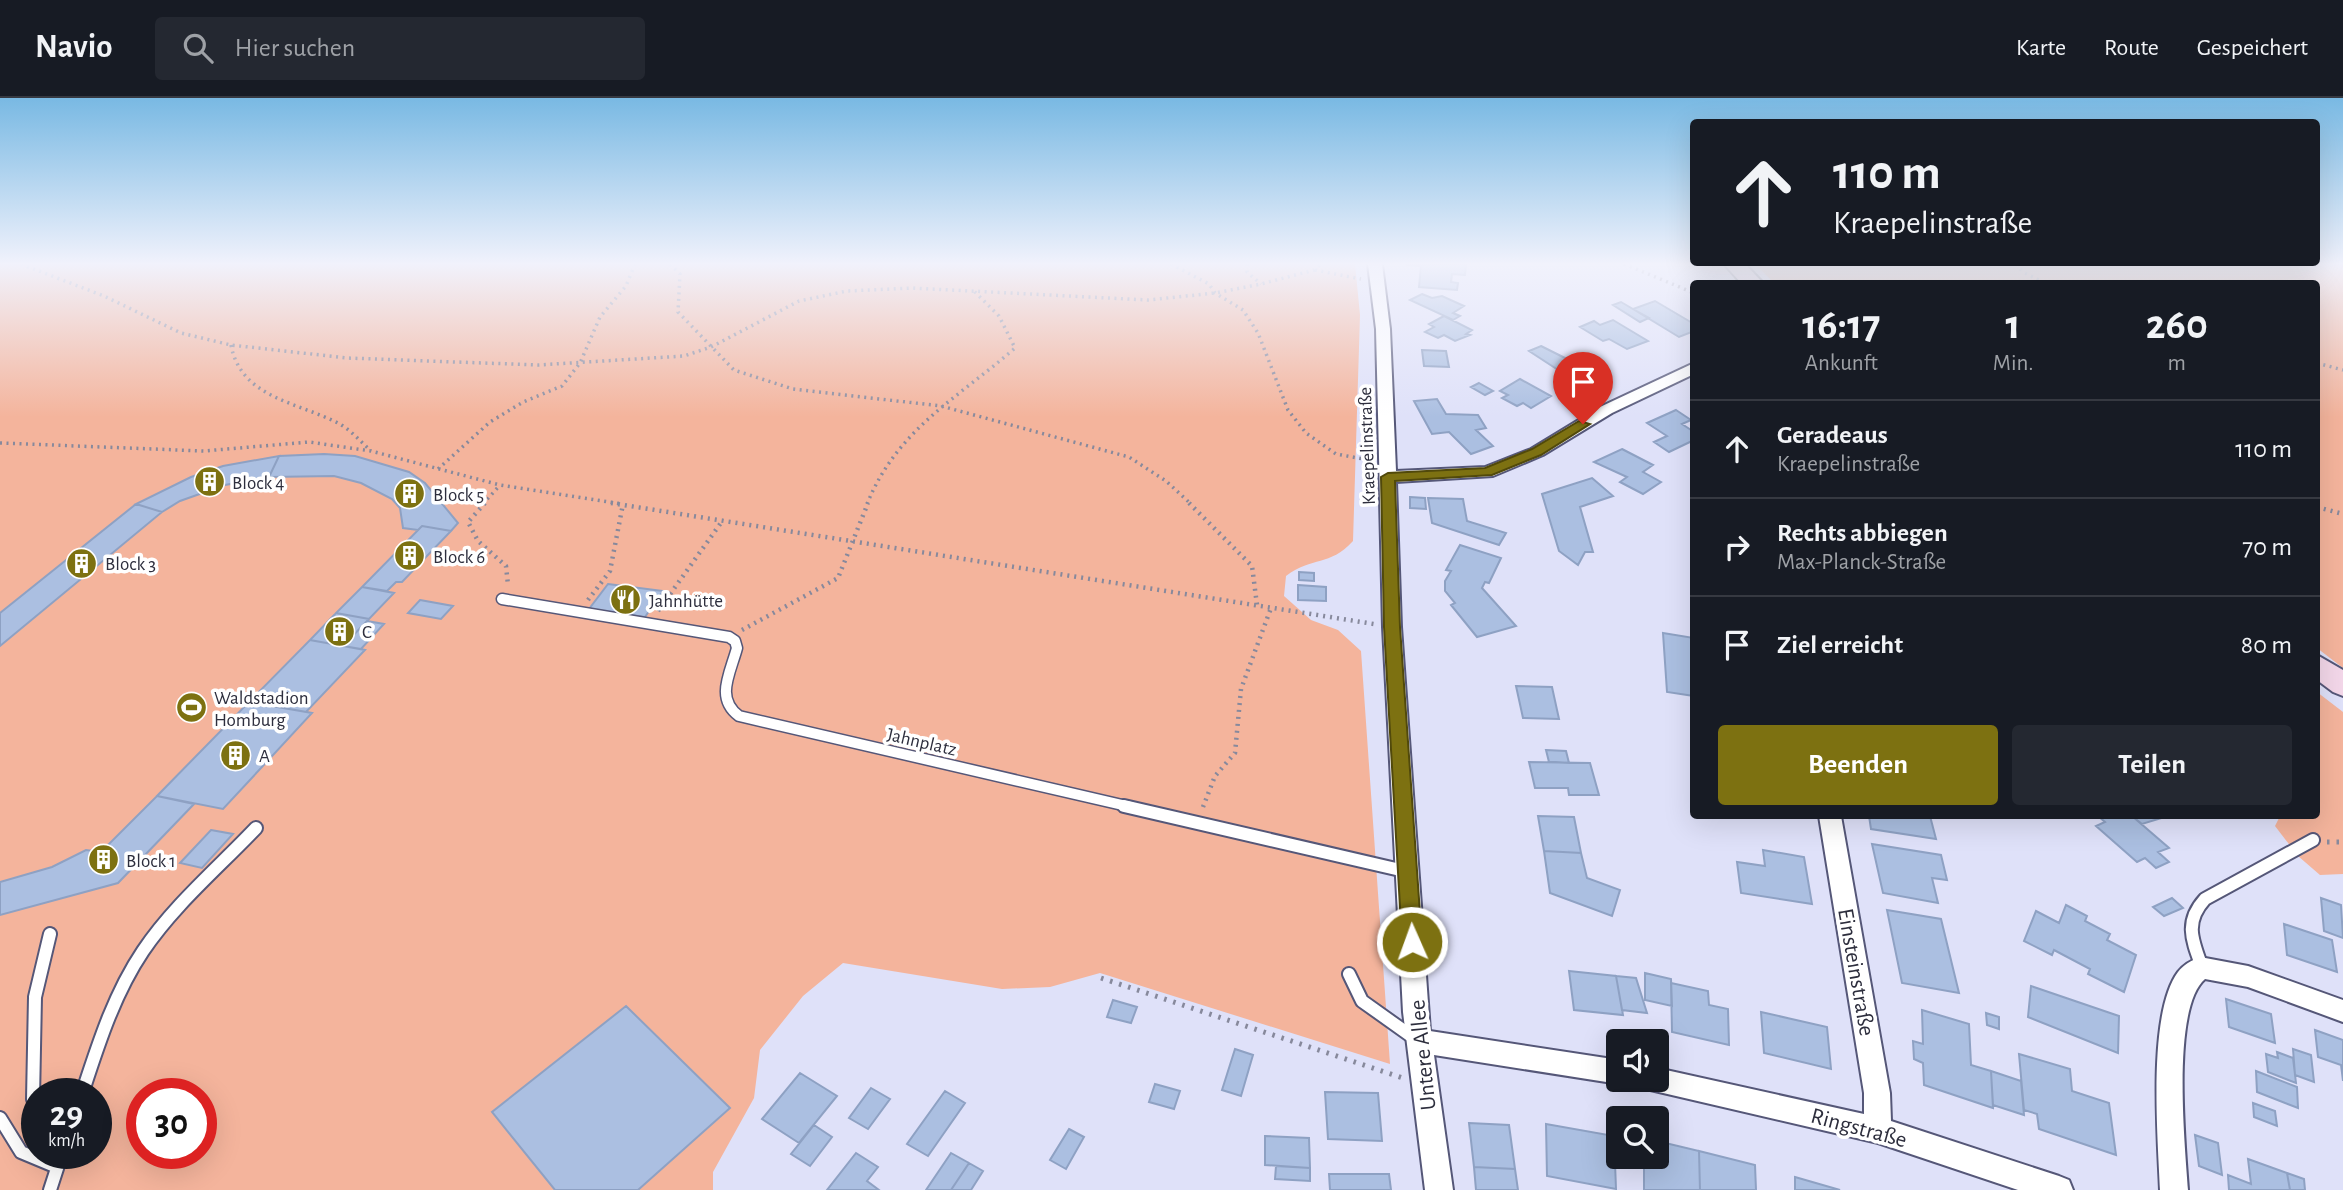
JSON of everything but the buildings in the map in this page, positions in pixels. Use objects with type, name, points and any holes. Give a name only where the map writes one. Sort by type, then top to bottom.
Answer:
[{"type":"street","name":"Kraepelinstraße","points":[[1380,315],[1392,627]]},
{"type":"street","points":[[1387,470],[1487,472],[1536,452],[1606,410],[1690,372]]},
{"type":"street","name":"Untere Allee","points":[[1392,627],[1419,1041],[1439,1190]]},
{"type":"street","points":[[2320,667],[2343,685]]},
{"type":"street","name":"Einsteinstraße","points":[[1831,819],[1877,1093],[1878,1130]]},
{"type":"street","points":[[2174,1190],[2168,1100],[2172,1041],[2183,984],[2191,972],[2202,967],[2232,972],[2343,1011]]},
{"type":"street","points":[[1419,1041],[1606,1070]]},
{"type":"street","name":"Ringstraße","points":[[1669,1083],[1878,1130],[2059,1190]]},
{"type":"lane","points":[[502,599],[729,637]]},
{"type":"lane","name":"Jahnplatz","points":[[729,637],[735,641],[737,648],[724,698],[727,707],[739,716],[1409,872]]},
{"type":"lane","points":[[87,1078],[104,1028],[133,968],[166,925],[256,828]]},
{"type":"lane","points":[[2202,967],[2188,926],[2192,911],[2205,899],[2313,840]]},
{"type":"lane","points":[[33,1078],[35,997],[50,934]]},
{"type":"lane","points":[[1349,974],[1362,1001],[1419,1041]]},
{"type":"lane","points":[[0,1118],[14,1149],[21,1153]]},
{"type":"lane","points":[[50,1190],[56,1169]]},
{"type":"path","points":[[143,315],[181,333],[231,345],[347,358],[580,363],[684,356],[711,347],[772,315]]},
{"type":"path","points":[[438,469],[489,422],[523,402],[562,386],[580,363],[602,315]]},
{"type":"path","points":[[681,315],[734,370],[793,389],[941,406],[998,424],[1129,457],[1166,481],[1252,566],[1257,605]]},
{"type":"path","points":[[729,637],[838,578],[872,494],[902,443],[941,406],[979,380],[1015,348],[998,315]]},
{"type":"path","points":[[1246,315],[1258,333],[1288,410],[1306,433],[1336,454],[1387,470]]},
{"type":"path","points":[[231,345],[231,356],[246,381],[341,425],[371,451]]},
{"type":"path","points":[[2320,364],[2343,370]]},
{"type":"path","points":[[0,443],[204,451],[309,442],[371,451],[500,485],[1392,627]]},
{"type":"path","points":[[500,485],[468,522],[471,537],[478,545],[498,555],[507,569],[510,581],[502,599]]},
{"type":"path","points":[[578,612],[610,571],[623,504]]},
{"type":"path","points":[[2320,509],[2343,514]]},
{"type":"path","points":[[650,624],[723,520]]},
{"type":"path","points":[[1186,822],[1206,805],[1215,776],[1235,753],[1241,690],[1271,608]]},
{"type":"path","points":[[1101,978],[1424,1085]]},
{"type":"shaded area","points":[[0,315],[1360,315],[1353,541],[1336,555],[1304,566],[1286,576],[1284,596],[1311,620],[1338,630],[1361,651],[1390,1064],[1100,973],[1050,987],[1002,989],[843,963],[803,996],[760,1050],[754,1098],[713,1172],[713,1190],[0,1190]]},
{"type":"shaded area","points":[[2320,315],[2343,315],[2343,668],[2320,650]]},
{"type":"shaded area","points":[[2320,694],[2343,712],[2343,874],[2320,875],[2298,856],[2275,826],[2278,819],[2320,819]]},
{"type":"place","name":"Block 4","points":[[209,482]]},
{"type":"place","name":"Block 5","points":[[410,494]]},
{"type":"place","name":"Block 6","points":[[410,556]]},
{"type":"place","name":"Block 3","points":[[82,563]]},
{"type":"place","name":"Jahnhütte","points":[[626,600]]},
{"type":"place","name":"C","points":[[339,631]]},
{"type":"place","name":"Waldstadion Homburg","points":[[191,708]]},
{"type":"place","name":"A","points":[[236,755]]},
{"type":"place","name":"Block 1","points":[[103,860]]},
{"type":"route","points":[[1412,942],[1392,627],[1388,477],[1432,477],[1487,472],[1536,452],[1583,424]]}]
